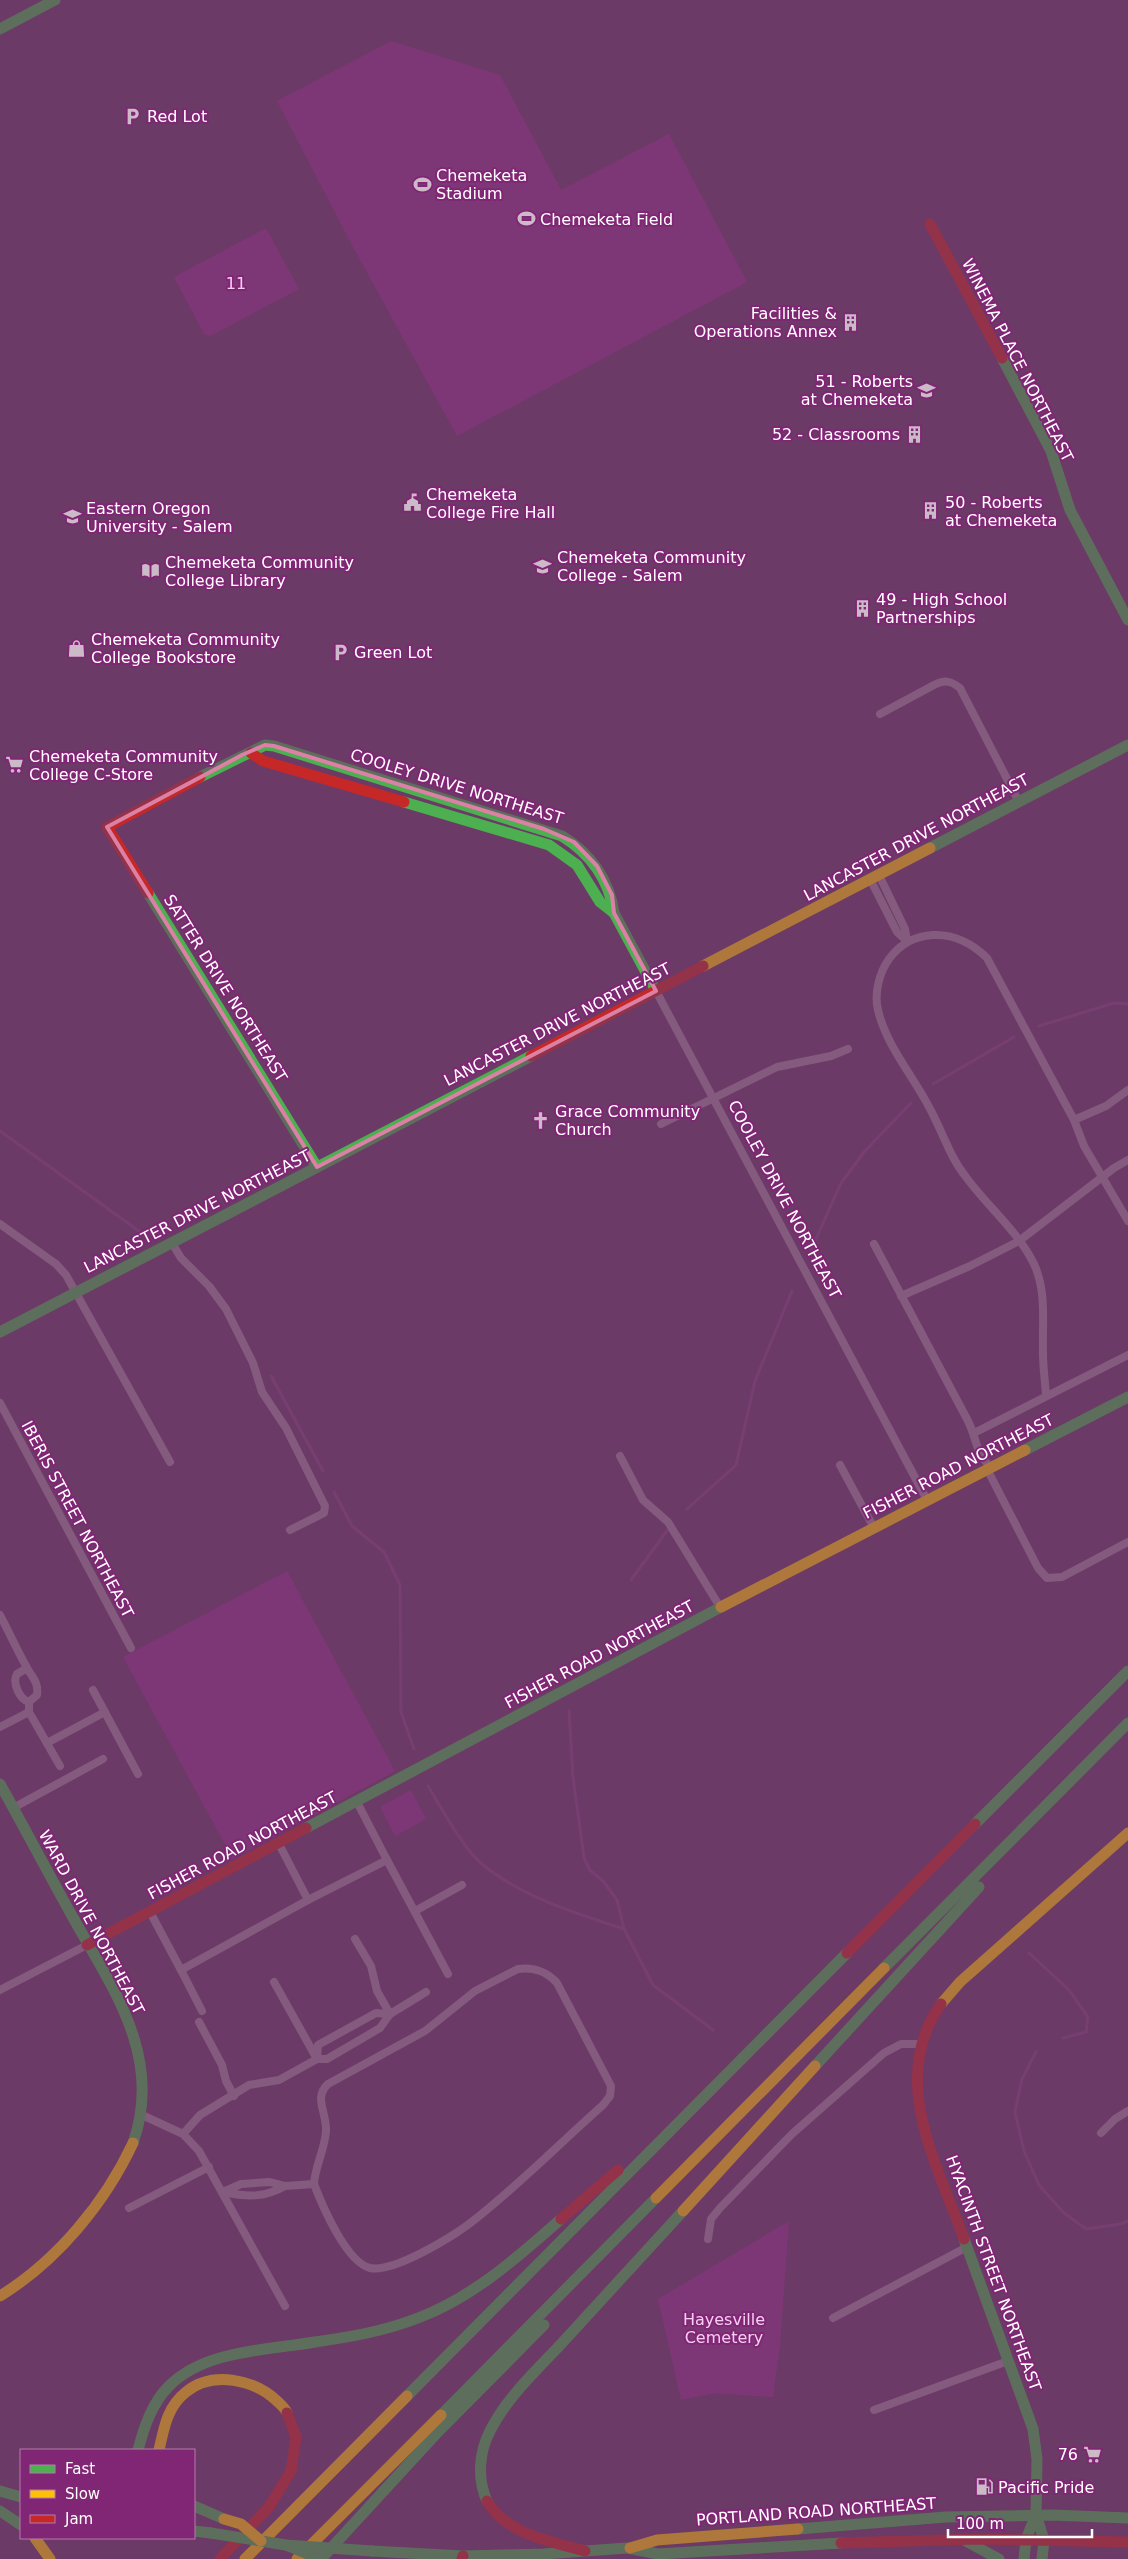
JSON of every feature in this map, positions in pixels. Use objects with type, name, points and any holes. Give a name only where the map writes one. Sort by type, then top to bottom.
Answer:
[{"type":"main road","points":[[0,29],[55,0]]},
{"type":"main road","name":"WINEMA PLACE NORTHEAST","points":[[930,224],[1050,451],[1070,510],[1128,620]]},
{"type":"main road","name":"COOLEY DRIVE NORTHEAST","points":[[107,827],[242,755],[251,753],[265,745],[274,746],[562,836],[590,857],[612,895],[614,913],[656,991]]},
{"type":"main road","name":"LANCASTER DRIVE NORTHEAST","points":[[0,1332],[1128,745]]},
{"type":"main road","name":"COOLEY DRIVE NORTHEAST","points":[[251,753],[264,760],[549,845],[560,851],[577,865],[600,902],[614,913]]},
{"type":"main road","name":"SATTER DRIVE NORTHEAST","points":[[107,827],[317,1167]]},
{"type":"main road","name":"FISHER ROAD NORTHEAST","points":[[88,1945],[720,1607],[1128,1397]]},
{"type":"main road","points":[[245,2559],[1128,1671]]},
{"type":"main road","points":[[297,2559],[1128,1724]]},
{"type":"main road","points":[[585,2551],[512,2527],[491,2507],[484,2494],[479,2463],[489,2430],[502,2410],[959,1908],[1073,1791],[1128,1724]]},
{"type":"main road","name":"WARD DRIVE NORTHEAST","points":[[0,1784],[123,2010],[134,2036],[141,2063],[142,2114],[128,2154],[94,2206],[60,2248],[40,2268],[0,2296]]},
{"type":"main road","name":"HYACINTH STREET NORTHEAST","points":[[1024,2559],[1026,2540],[1036,2515],[1038,2482],[1036,2445],[1030,2418],[919,2107],[914,2078],[920,2044],[934,2010],[960,1982],[1128,1833]]},
{"type":"main road","points":[[138,2449],[154,2405],[164,2391],[184,2374],[215,2360],[375,2330],[437,2310],[466,2293],[499,2269],[686,2114]]},
{"type":"main road","points":[[286,2545],[320,2559],[436,2434],[604,2264],[677,2177]]},
{"type":"main road","points":[[160,2449],[160,2435],[164,2420],[173,2405],[186,2393],[209,2380],[220,2378],[249,2381],[267,2391],[283,2408],[290,2420],[295,2441],[291,2470],[279,2492],[220,2559]]},
{"type":"main road","points":[[0,2491],[20,2497]]},
{"type":"main road","points":[[195,2506],[241,2524],[261,2541]]},
{"type":"main road","points":[[0,2511],[20,2524]]},
{"type":"main road","name":"PORTLAND ROAD NORTHEAST","points":[[195,2531],[286,2545],[463,2558],[627,2548],[657,2540],[946,2517],[1036,2515],[1128,2518]]},
{"type":"main road","name":"HYACINTH STREET NORTHEAST","points":[[1036,2515],[1044,2540],[1042,2559]]},
{"type":"main road","points":[[36,2539],[50,2559]]},
{"type":"main road","points":[[962,2539],[999,2559]]},
{"type":"main road","name":"PORTLAND ROAD NORTHEAST","points":[[627,2548],[658,2554],[807,2544],[962,2539],[1128,2542]]},
{"type":"street","points":[[880,714],[943,681],[954,683],[960,688],[1019,802]]},
{"type":"street","points":[[875,877],[906,929],[907,941]]},
{"type":"street","points":[[1046,1395],[1042,1296],[1034,1264],[1019,1241],[976,1191],[955,1162],[930,1107],[881,1022],[876,998],[881,976],[892,954],[907,941],[923,936],[945,936],[972,945],[987,958],[1074,1120],[1084,1146],[1128,1221]]},
{"type":"street","name":"COOLEY DRIVE NORTHEAST","points":[[656,991],[927,1500]]},
{"type":"street","points":[[661,1124],[777,1067],[831,1056],[848,1049]]},
{"type":"street","points":[[1074,1120],[1106,1106],[1128,1090]]},
{"type":"street","points":[[901,1296],[970,1266],[1019,1241],[1128,1160]]},
{"type":"street","points":[[0,1224],[56,1264],[76,1292],[170,1462]]},
{"type":"street","points":[[172,1243],[181,1258],[209,1286],[226,1309],[253,1363],[262,1392],[286,1428],[325,1506],[324,1513],[290,1530]]},
{"type":"street","points":[[874,1244],[974,1433],[975,1446],[989,1468],[1038,1568],[1047,1578],[1062,1577],[1128,1542]]},
{"type":"street","points":[[974,1433],[1128,1355]]},
{"type":"street","name":"IBERIS STREET NORTHEAST","points":[[0,1403],[132,1648]]},
{"type":"street","points":[[620,1456],[643,1500],[668,1522],[720,1607]]},
{"type":"street","points":[[840,1465],[874,1528]]},
{"type":"street","points":[[0,1616],[27,1668],[34,1676],[38,1689],[34,1699],[29,1702]]},
{"type":"street","points":[[27,1668],[17,1674],[15,1683],[22,1698],[29,1702]]},
{"type":"street","points":[[93,1690],[138,1774]]},
{"type":"street","points":[[29,1702],[29,1712],[60,1766]]},
{"type":"street","points":[[0,1727],[29,1712]]},
{"type":"street","points":[[47,1743],[105,1712]]},
{"type":"street","points":[[13,1808],[103,1759]]},
{"type":"street","points":[[357,1802],[448,1974]]},
{"type":"street","points":[[279,1844],[308,1900]]},
{"type":"street","points":[[181,1970],[308,1900],[388,1860]]},
{"type":"street","points":[[415,1911],[462,1885]]},
{"type":"street","points":[[150,1912],[202,2011]]},
{"type":"street","points":[[355,1939],[371,1966],[377,1991],[390,2014]]},
{"type":"street","points":[[0,1990],[88,1945]]},
{"type":"street","points":[[518,1969],[536,1969],[551,1976],[557,1983],[611,2086],[610,2096],[604,2105],[470,2223],[392,2267],[369,2268],[359,2262],[342,2241],[314,2184],[326,2132],[326,2121],[319,2097],[322,2089],[328,2084],[425,2031],[475,1992],[511,1972],[518,1969]]},
{"type":"street","points":[[274,1982],[317,2059]]},
{"type":"street","points":[[183,2134],[200,2115],[234,2096],[249,2085],[287,2078],[317,2059],[327,2058],[380,2028],[390,2014],[426,1992]]},
{"type":"street","points":[[317,2059],[318,2045],[376,2013],[390,2014]]},
{"type":"street","points":[[199,2022],[222,2065],[226,2081],[234,2096]]},
{"type":"street","points":[[708,2239],[714,2214],[792,2134],[884,2053],[901,2044],[920,2044]]},
{"type":"street","points":[[1101,2132],[1115,2118],[1128,2111]]},
{"type":"street","points":[[142,2114],[183,2134],[199,2151],[285,2306]]},
{"type":"street","points":[[129,2208],[209,2167]]},
{"type":"street","points":[[223,2192],[241,2184],[270,2182],[285,2186],[314,2184]]},
{"type":"street","points":[[223,2192],[241,2196],[270,2194],[285,2186]]},
{"type":"street","points":[[833,2318],[968,2247]]},
{"type":"street","points":[[874,2410],[1008,2360]]},
{"type":"highlighted area","points":[[265,745],[274,746],[544,829],[574,842],[597,866],[612,895],[614,913],[656,991],[317,1167],[107,827],[242,755]]},
{"type":"green space","name":"Chemeketa Field","points":[[391,41],[500,75],[561,190],[669,134],[747,282],[457,436],[353,247],[277,101]]},
{"type":"green space","name":"11","points":[[266,228],[299,289],[210,336],[204,334],[174,277]]},
{"type":"green space","points":[[287,1571],[395,1771],[233,1859],[123,1657]]},
{"type":"green space","points":[[411,1790],[426,1819],[395,1836],[380,1807]]},
{"type":"green space","name":"Hayesville Cemetery","points":[[789,2221],[780,2346],[773,2397],[715,2393],[681,2400],[658,2299]]},
{"type":"waterway","points":[[1039,1026],[1114,1003],[1128,1004]]},
{"type":"waterway","points":[[933,1084],[1014,1037]]},
{"type":"waterway","points":[[811,1250],[841,1183],[864,1152],[911,1103]]},
{"type":"waterway","points":[[0,1131],[143,1234]]},
{"type":"waterway","points":[[687,1509],[736,1465],[755,1381],[792,1291]]},
{"type":"waterway","points":[[271,1376],[323,1471]]},
{"type":"waterway","points":[[334,1492],[352,1526],[384,1552],[400,1585],[401,1712],[414,1749]]},
{"type":"waterway","points":[[631,1580],[669,1528]]},
{"type":"waterway","points":[[569,1711],[573,1777],[584,1858],[590,1870],[603,1881],[617,1900],[624,1929],[653,1985],[713,2030]]},
{"type":"waterway","points":[[428,1786],[468,1849],[482,1864],[498,1876],[514,1886],[550,1903],[624,1929]]},
{"type":"waterway","points":[[1029,1953],[1069,1990],[1088,2017],[1086,2032],[1063,2038]]},
{"type":"waterway","points":[[1036,2052],[1022,2079],[1015,2112],[1024,2151],[1039,2185],[1063,2212],[1086,2229],[1121,2224],[1128,2221]]},
{"type":"traffic: fast","points":[[0,29],[55,0]]},
{"type":"traffic: fast","points":[[1002,358],[1051,451],[1070,510],[1128,620]]},
{"type":"traffic: fast","points":[[200,777],[265,745],[274,746],[562,836],[582,851],[597,869],[608,889],[614,913]]},
{"type":"traffic: fast","points":[[930,848],[1128,745]]},
{"type":"traffic: fast","points":[[404,802],[549,845],[577,865],[600,902],[614,913],[656,991]]},
{"type":"traffic: fast","points":[[148,893],[317,1167]]},
{"type":"traffic: fast","points":[[0,1332],[531,1056]]},
{"type":"traffic: fast","points":[[1025,1450],[1128,1397]]},
{"type":"traffic: fast","points":[[306,1828],[721,1607]]},
{"type":"traffic: fast","points":[[975,1824],[1128,1671]]},
{"type":"traffic: fast","points":[[884,1968],[1128,1723]]},
{"type":"traffic: fast","points":[[0,1784],[102,1968],[129,2023],[138,2051],[142,2081],[141,2111],[133,2143]]},
{"type":"traffic: fast","points":[[815,2066],[979,1887]]},
{"type":"traffic: fast","points":[[407,2396],[847,1953]]},
{"type":"traffic: fast","points":[[441,2415],[656,2198]]},
{"type":"traffic: fast","points":[[487,2501],[481,2475],[483,2448],[490,2431],[505,2407],[523,2384],[683,2211]]},
{"type":"traffic: fast","points":[[138,2449],[153,2408],[163,2393],[184,2374],[200,2365],[219,2358],[258,2350],[354,2336],[393,2327],[438,2310],[494,2275],[561,2219]]},
{"type":"traffic: fast","points":[[964,2239],[1033,2429],[1037,2459],[1036,2515],[1026,2539],[1024,2559]]},
{"type":"traffic: fast","points":[[322,2558],[436,2434],[544,2325]]},
{"type":"traffic: fast","points":[[0,2491],[20,2497]]},
{"type":"traffic: fast","points":[[195,2506],[224,2519]]},
{"type":"traffic: fast","points":[[0,2511],[20,2524]]},
{"type":"traffic: fast","points":[[1036,2515],[1044,2540],[1042,2559]]},
{"type":"traffic: fast","points":[[798,2529],[946,2517],[1052,2515],[1128,2518]]},
{"type":"traffic: fast","points":[[195,2531],[211,2533]]},
{"type":"traffic: fast","points":[[211,2533],[286,2545],[372,2551]]},
{"type":"traffic: fast","points":[[964,2540],[999,2559]]},
{"type":"traffic: fast","points":[[372,2551],[463,2556],[544,2554],[627,2548],[658,2554],[841,2543]]},
{"type":"traffic: fast","points":[[286,2545],[320,2559]]},
{"type":"traffic: slow","points":[[703,966],[930,848]]},
{"type":"traffic: slow","points":[[721,1607],[1025,1450]]},
{"type":"traffic: slow","points":[[941,2004],[960,1982],[1128,1833]]},
{"type":"traffic: slow","points":[[656,2198],[884,1968]]},
{"type":"traffic: slow","points":[[683,2211],[815,2066]]},
{"type":"traffic: slow","points":[[0,2296],[41,2266],[77,2229],[94,2209],[122,2165],[133,2143]]},
{"type":"traffic: slow","points":[[159,2449],[167,2418],[174,2404],[186,2392],[197,2385],[209,2381],[233,2380],[246,2383],[268,2394],[287,2413]]},
{"type":"traffic: slow","points":[[245,2559],[407,2396]]},
{"type":"traffic: slow","points":[[297,2559],[441,2415]]},
{"type":"traffic: slow","points":[[224,2519],[241,2524],[261,2541]]},
{"type":"traffic: slow","points":[[630,2548],[657,2540],[798,2529]]},
{"type":"traffic: slow","points":[[36,2539],[50,2559]]},
{"type":"traffic: jam","points":[[930,224],[1002,358]]},
{"type":"traffic: jam","points":[[251,753],[263,761],[404,802]]},
{"type":"traffic: jam","points":[[148,893],[107,827],[200,777]]},
{"type":"traffic: jam","points":[[531,1056],[703,966]]},
{"type":"traffic: jam","points":[[847,1953],[975,1824]]},
{"type":"traffic: jam","points":[[87,1945],[306,1828]]},
{"type":"traffic: jam","points":[[941,2004],[926,2033],[918,2062],[918,2091],[922,2121],[931,2151],[964,2239]]},
{"type":"traffic: jam","points":[[561,2219],[618,2170]]},
{"type":"traffic: jam","points":[[220,2559],[269,2507],[291,2471],[296,2437],[287,2413]]},
{"type":"traffic: jam","points":[[487,2501],[496,2513],[518,2529],[544,2540],[585,2551]]},
{"type":"traffic: jam","points":[[841,2543],[977,2539],[1128,2542]]},
{"type":"place","name":"Red Lot","points":[[133,116]]},
{"type":"place","name":"Chemeketa Stadium","points":[[422,184]]},
{"type":"place","name":"Chemeketa Field","points":[[526,219]]},
{"type":"place","name":"Facilities & Operations Annex","points":[[851,322]]},
{"type":"place","name":"51 - Roberts at Chemeketa","points":[[927,390]]},
{"type":"place","name":"52 - Classrooms","points":[[914,434]]},
{"type":"place","name":"Chemeketa College Fire Hall","points":[[412,503]]},
{"type":"place","name":"50 - Roberts at Chemeketa","points":[[931,511]]},
{"type":"place","name":"Eastern Oregon University - Salem","points":[[72,517]]},
{"type":"place","name":"Chemeketa Community College - Salem","points":[[543,566]]},
{"type":"place","name":"Chemeketa Community College Library","points":[[151,571]]},
{"type":"place","name":"49 - High School Partnerships","points":[[862,608]]},
{"type":"place","name":"Chemeketa Community College Bookstore","points":[[77,648]]},
{"type":"place","name":"Green Lot","points":[[340,652]]},
{"type":"place","name":"Chemeketa Community College C-Store","points":[[15,765]]},
{"type":"place","name":"Grace Community Church","points":[[541,1120]]},
{"type":"place","name":"76","points":[[1092,2454]]},
{"type":"place","name":"Pacific Pride","points":[[984,2487]]}]
